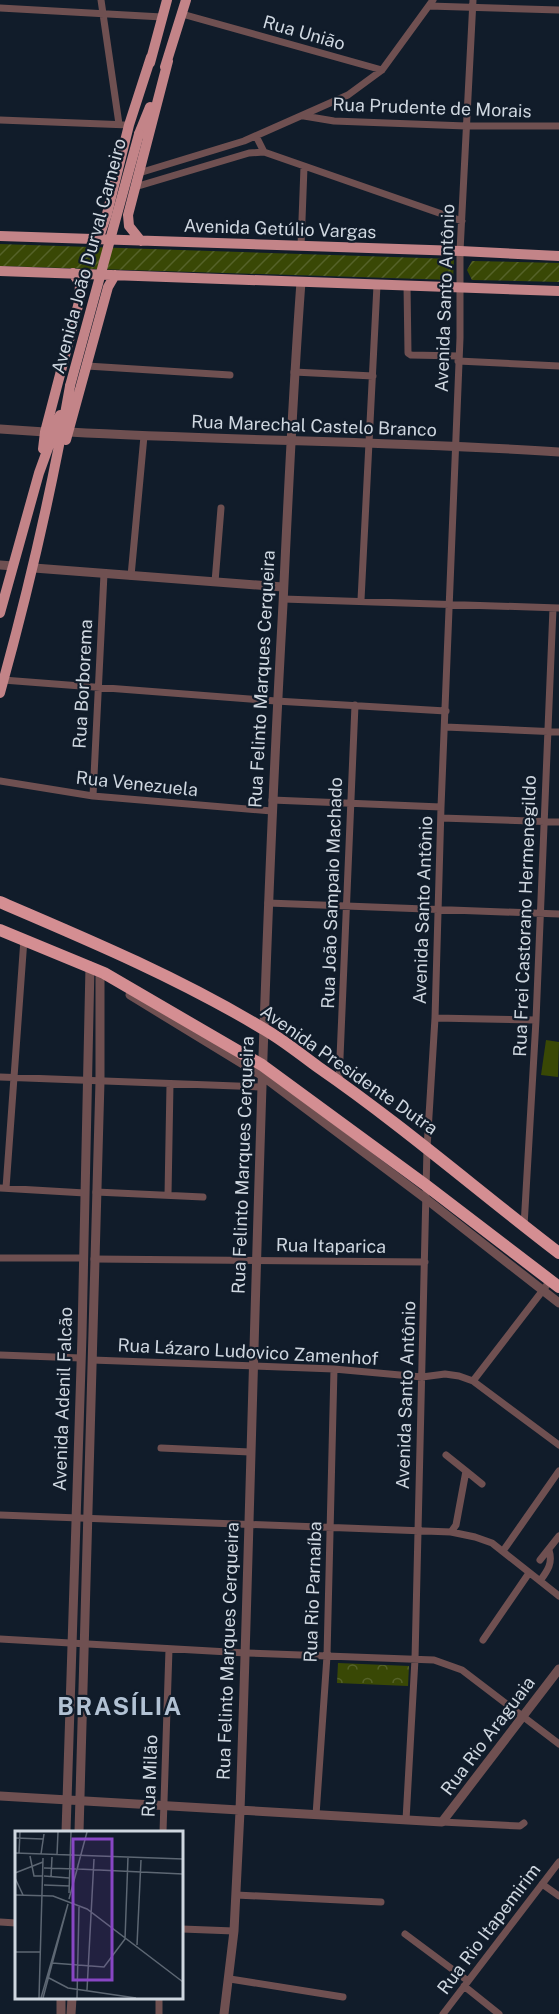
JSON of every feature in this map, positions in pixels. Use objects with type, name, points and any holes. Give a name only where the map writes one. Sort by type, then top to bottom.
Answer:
[{"type":"highway","name":"Avenida Presidente Dutra","points":[[0,902],[104,946],[263,1028],[339,1081],[559,1253]]},
{"type":"highway","points":[[0,930],[98,970],[262,1070],[551,1286]]},
{"type":"main road","name":"Avenida João Durval Carneiro","points":[[98,240],[107,214],[124,125],[151,57],[167,0]]},
{"type":"main road","name":"Avenida João Durval Carneiro","points":[[141,241],[129,226],[128,216],[186,0]]},
{"type":"main road","name":"Avenida João Durval Carneiro","points":[[139,134],[151,57]]},
{"type":"main road","name":"Avenida João Durval Carneiro","points":[[0,613],[39,473],[70,386],[139,134],[168,61]]},
{"type":"main road","points":[[107,214],[111,220],[118,223],[128,216]]},
{"type":"main road","name":"Avenida Getúlio Vargas","points":[[0,236],[559,256]]},
{"type":"main road","points":[[0,271],[559,291]]},
{"type":"main road","points":[[39,473],[45,432],[79,302],[80,284],[73,273]]},
{"type":"main road","points":[[56,469],[69,432],[108,287],[115,275]]},
{"type":"main road","points":[[79,302],[90,300],[96,302],[101,312]]},
{"type":"main road","name":"Avenida João Durval Carneiro","points":[[0,693],[34,568],[56,469],[70,386]]},
{"type":"main road","points":[[0,668],[12,643]]},
{"type":"street","points":[[0,120],[124,125],[101,0]]},
{"type":"street","points":[[139,173],[256,136],[348,95],[382,70],[431,3],[559,10]]},
{"type":"street","name":"Avenida Santo Antônio","points":[[406,1820],[415,1659],[427,1148],[435,1018],[459,359],[460,251],[473,4]]},
{"type":"street","points":[[0,8],[162,17]]},
{"type":"street","name":"Rua União","points":[[182,14],[382,70]]},
{"type":"street","name":"Rua Prudente de Morais","points":[[304,116],[334,121],[466,126],[559,126]]},
{"type":"street","points":[[256,136],[264,152]]},
{"type":"street","points":[[135,187],[249,153],[264,152],[462,221]]},
{"type":"street","points":[[301,246],[304,167]]},
{"type":"street","name":"Rua Felinto Marques Cerqueira","points":[[224,2014],[234,1931],[240,1811],[261,1087],[272,800],[290,441],[301,282]]},
{"type":"street","points":[[361,600],[377,285]]},
{"type":"street","points":[[407,285],[408,353],[411,355],[559,366]]},
{"type":"street","points":[[87,366],[230,375]]},
{"type":"street","points":[[294,372],[373,376]]},
{"type":"street","points":[[0,429],[45,432]]},
{"type":"street","name":"Rua Marechal Castelo Branco","points":[[69,432],[369,442],[559,452]]},
{"type":"street","points":[[131,576],[144,436]]},
{"type":"street","points":[[215,582],[220,508]]},
{"type":"street","points":[[0,565],[13,566]]},
{"type":"street","points":[[34,568],[283,587]]},
{"type":"street","name":"Rua Borborema","points":[[93,796],[104,574]]},
{"type":"street","points":[[283,599],[556,608]]},
{"type":"street","name":"Rua Frei Castorano Hermenegildo","points":[[524,1226],[556,608]]},
{"type":"street","points":[[3,680],[446,711]]},
{"type":"street","name":"Rua João Sampaio Machado","points":[[339,1081],[355,705]]},
{"type":"street","points":[[445,727],[559,732]]},
{"type":"street","name":"Rua Venezuela","points":[[0,781],[93,796],[272,811]]},
{"type":"street","points":[[272,800],[441,807]]},
{"type":"street","points":[[441,818],[559,822]]},
{"type":"street","points":[[268,903],[559,914]]},
{"type":"street","points":[[24,939],[15,1077],[3,1188],[85,1193]]},
{"type":"street","name":"Avenida Adenil Falcão","points":[[66,1831],[76,1519],[92,1360],[96,1192],[89,1081],[98,970]]},
{"type":"street","name":"Avenida Adenil Falcão","points":[[79,1831],[87,1519],[85,1415],[81,1358],[83,1258],[85,1193],[100,1081],[98,970]]},
{"type":"street","points":[[435,1018],[536,1020]]},
{"type":"street","points":[[0,1077],[261,1087]]},
{"type":"street","points":[[168,1196],[170,1084]]},
{"type":"street","points":[[96,1192],[203,1197]]},
{"type":"street","points":[[0,1258],[83,1258]]},
{"type":"street","name":"Rua Itaparica","points":[[94,1259],[425,1262]]},
{"type":"street","points":[[559,1303],[551,1286],[473,1381],[559,1445]]},
{"type":"street","points":[[0,1355],[81,1358]]},
{"type":"street","name":"Rua Lázaro Ludovico Zamenhof","points":[[92,1360],[334,1369],[422,1377],[445,1374],[473,1381]]},
{"type":"street","name":"Rua Rio Parnaíba","points":[[316,1815],[327,1656],[334,1369]]},
{"type":"street","points":[[160,1448],[250,1452]]},
{"type":"street","points":[[446,1455],[482,1484]]},
{"type":"street","points":[[451,1532],[456,1525],[466,1471]]},
{"type":"street","points":[[503,1551],[559,1471]]},
{"type":"street","points":[[0,1515],[451,1532],[492,1543],[559,1596]]},
{"type":"street","points":[[540,1560],[559,1536]]},
{"type":"street","points":[[540,1581],[551,1566],[549,1550]]},
{"type":"street","points":[[483,1640],[529,1573]]},
{"type":"street","points":[[0,1639],[246,1653],[434,1660],[462,1670],[559,1744]]},
{"type":"street","name":"Rua Milão","points":[[163,1831],[169,1649]]},
{"type":"street","name":"Rua Rio Araguaia","points":[[442,1822],[559,1669]]},
{"type":"street","points":[[71,1698],[83,1698]]},
{"type":"street","points":[[0,1796],[67,1802],[442,1822],[520,1826],[524,1823]]},
{"type":"street","name":"Rua Rio Itapemirim","points":[[443,2014],[559,1862]]},
{"type":"street","points":[[542,1884],[559,1896]]},
{"type":"street","points":[[236,1895],[381,1902]]},
{"type":"street","points":[[0,1922],[15,1923]]},
{"type":"street","points":[[183,1929],[234,1931]]},
{"type":"street","points":[[405,1934],[466,1983],[499,2014]]},
{"type":"street","points":[[230,1979],[344,1997]]},
{"type":"street","points":[[71,2014],[72,1999]]},
{"type":"green space","points":[[0,244],[454,259],[453,280],[0,266]]},
{"type":"green space","points":[[472,261],[559,263],[559,282],[472,280],[467,270]]},
{"type":"green space","points":[[546,1040],[559,1042],[558,1077],[541,1075]]},
{"type":"green space","points":[[338,1663],[409,1666],[408,1686],[337,1683]]},
{"type":"district","name":"BRASÍLIA","points":[[120,1707]]}]
